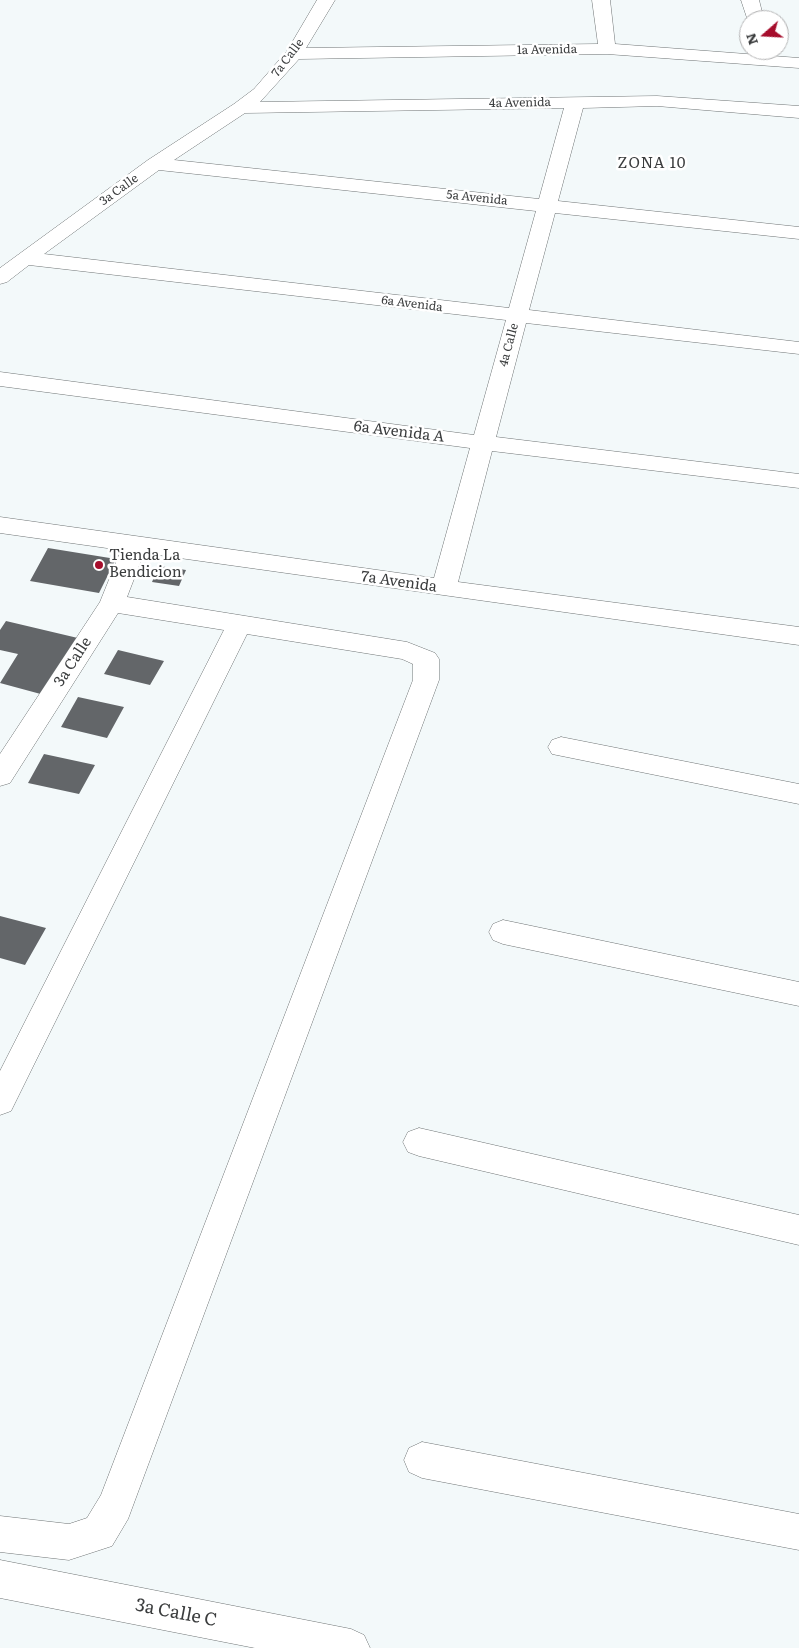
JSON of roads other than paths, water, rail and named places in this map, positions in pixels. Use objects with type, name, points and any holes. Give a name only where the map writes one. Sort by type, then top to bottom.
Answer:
[{"type":"street","name":"7a Calle","points":[[241,108],[260,93],[294,54],[326,0]]},
{"type":"street","points":[[601,0],[606,49]]},
{"type":"street","name":"1a Avenida","points":[[294,54],[606,49],[739,54]]},
{"type":"street","name":"1a Avenida","points":[[786,60],[799,63]]},
{"type":"street","name":"4a Avenida","points":[[241,108],[657,101],[799,112]]},
{"type":"street","name":"4a Calle","points":[[444,588],[574,102]]},
{"type":"street","name":"3a Calle","points":[[0,278],[156,164],[241,108]]},
{"type":"street","name":"5a Avenida","points":[[156,164],[799,233]]},
{"type":"street","name":"6a Avenida","points":[[25,258],[799,348]]},
{"type":"street","name":"6a Avenida A","points":[[0,379],[483,443],[799,482]]},
{"type":"street","name":"7a Avenida","points":[[0,525],[799,636]]},
{"type":"street","name":"3a Calle","points":[[0,776],[112,602],[136,543]]},
{"type":"street","points":[[0,1534],[69,1542],[99,1533],[115,1506],[426,680],[426,659],[407,651],[112,602]]},
{"type":"street","points":[[0,1102],[239,624]]},
{"type":"street","points":[[561,747],[799,794]]},
{"type":"street","points":[[502,932],[799,994]]},
{"type":"street","points":[[419,1142],[799,1230]]},
{"type":"street","points":[[422,1460],[799,1532]]},
{"type":"street","name":"3a Calle C","points":[[0,1579],[351,1648]]},
{"type":"place","name":"Tienda La Bendicion","points":[[99,565]]},
{"type":"district","name":"ZONA 10","points":[[652,164]]}]
